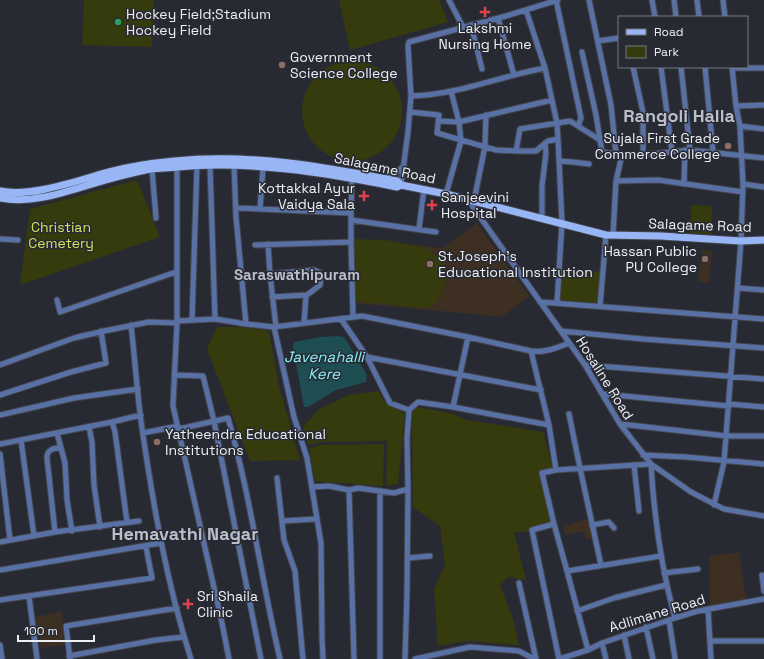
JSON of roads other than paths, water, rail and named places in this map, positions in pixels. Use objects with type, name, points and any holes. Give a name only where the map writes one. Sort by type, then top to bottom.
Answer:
[{"type":"main road","name":"Salagame Road","points":[[0,191],[16,194],[149,164],[204,159],[236,158],[302,165],[352,176],[384,178],[397,181],[401,185],[446,194],[609,235],[764,240]]},
{"type":"main road","points":[[0,198],[24,200],[55,195],[110,178],[152,169],[197,165],[297,170],[352,176],[397,188],[401,185]]},
{"type":"street","points":[[450,0],[463,27]]},
{"type":"street","points":[[401,185],[411,96],[408,46],[409,42],[414,40],[498,18],[557,0],[581,118],[578,126]]},
{"type":"street","points":[[589,0],[611,105],[616,154]]},
{"type":"street","points":[[652,0],[655,16]]},
{"type":"street","points":[[674,0],[676,16]]},
{"type":"street","points":[[697,0],[699,16]]},
{"type":"street","points":[[723,0],[726,16]]},
{"type":"street","points":[[526,10],[545,68],[557,123],[562,223],[557,303]]},
{"type":"street","points":[[498,18],[514,74]]},
{"type":"street","points":[[471,25],[482,69]]},
{"type":"street","points":[[598,41],[618,38]]},
{"type":"street","points":[[582,52],[596,115],[602,152],[633,156],[688,150],[713,151],[764,158]]},
{"type":"street","points":[[411,96],[429,96],[514,74],[545,68]]},
{"type":"street","points":[[633,68],[643,112],[643,155]]},
{"type":"street","points":[[661,68],[672,152]]},
{"type":"street","points":[[681,68],[688,150],[684,184]]},
{"type":"street","points":[[705,68],[713,151]]},
{"type":"street","points":[[714,505],[724,462],[727,436],[738,288],[743,192],[740,126],[736,106],[732,68]]},
{"type":"street","points":[[748,68],[764,68]]},
{"type":"street","points":[[446,194],[461,141],[459,122],[451,91]]},
{"type":"street","points":[[438,121],[459,122],[552,100]]},
{"type":"street","points":[[736,106],[764,105]]},
{"type":"street","points":[[410,112],[439,115],[437,133],[496,150],[534,152],[548,141],[558,139]]},
{"type":"street","points":[[471,201],[485,146],[486,115]]},
{"type":"street","points":[[516,151],[520,129],[570,121],[600,140]]},
{"type":"street","points":[[740,126],[764,130]]},
{"type":"street","points":[[542,218],[542,186],[546,156],[545,143]]},
{"type":"street","points":[[600,306],[616,181],[622,155]]},
{"type":"street","points":[[559,161],[589,164]]},
{"type":"street","points":[[192,320],[197,165]]},
{"type":"street","points":[[210,165],[215,319]]},
{"type":"street","points":[[234,166],[246,324]]},
{"type":"street","points":[[384,178],[396,173],[404,166]]},
{"type":"street","points":[[177,167],[177,322],[174,406],[222,623],[228,659]]},
{"type":"street","points":[[260,209],[264,168]]},
{"type":"street","points":[[152,169],[156,218]]},
{"type":"street","points":[[352,176],[351,242],[353,317]]},
{"type":"street","points":[[616,181],[658,180],[743,192]]},
{"type":"street","points":[[743,184],[764,187]]},
{"type":"street","points":[[419,229],[424,189]]},
{"type":"street","name":"Hosaline Road","points":[[471,201],[585,365],[620,424],[651,464],[691,492],[724,510],[764,516]]},
{"type":"street","points":[[236,208],[351,213]]},
{"type":"street","points":[[351,220],[436,232]]},
{"type":"street","points":[[0,239],[18,240]]},
{"type":"street","points":[[255,245],[351,242]]},
{"type":"street","points":[[268,244],[275,327],[294,418],[307,458],[321,543],[323,659]]},
{"type":"street","points":[[270,274],[317,270],[321,277],[320,285],[307,295],[272,297]]},
{"type":"street","points":[[57,300],[60,312],[176,272]]},
{"type":"street","points":[[738,288],[764,290]]},
{"type":"street","points":[[304,323],[307,295]]},
{"type":"street","points":[[540,302],[764,319]]},
{"type":"street","points":[[0,365],[74,338],[101,331],[148,322],[177,322],[215,319],[275,327],[362,316],[532,351],[546,352],[569,343]]},
{"type":"street","points":[[341,319],[367,357],[390,403],[409,410]]},
{"type":"street","points":[[131,325],[143,433],[161,543],[184,637],[191,659]]},
{"type":"street","points":[[0,395],[71,372],[106,363],[101,331]]},
{"type":"street","points":[[561,331],[733,347],[764,348]]},
{"type":"street","points":[[453,407],[468,337]]},
{"type":"street","points":[[532,351],[556,470]]},
{"type":"street","points":[[367,357],[541,390]]},
{"type":"street","points":[[585,365],[764,379]]},
{"type":"street","points":[[174,375],[203,376],[214,421],[261,659]]},
{"type":"street","points":[[0,415],[74,398],[138,389]]},
{"type":"street","points":[[603,394],[764,407]]},
{"type":"street","points":[[405,659],[408,558],[407,439],[409,410],[418,402],[453,407],[548,426]]},
{"type":"street","points":[[570,414],[601,565]]},
{"type":"street","points":[[0,444],[89,427],[141,415]]},
{"type":"street","points":[[143,433],[228,418],[237,449],[280,659]]},
{"type":"street","points":[[112,422],[115,432],[127,522]]},
{"type":"street","points":[[620,424],[727,436],[764,436]]},
{"type":"street","points":[[89,427],[92,442],[94,485],[100,527]]},
{"type":"street","points":[[57,433],[65,463],[67,500],[72,531]]},
{"type":"street","points":[[21,440],[34,536]]},
{"type":"street","points":[[55,532],[47,458],[49,451],[60,448]]},
{"type":"street","points":[[0,454],[10,540]]},
{"type":"street","points":[[643,455],[764,464]]},
{"type":"street","points":[[588,650],[554,524],[542,473],[580,468],[651,464],[657,533],[666,585],[675,618]]},
{"type":"street","points":[[634,465],[639,511]]},
{"type":"street","points":[[277,478],[284,540],[295,571],[303,659]]},
{"type":"street","points":[[312,487],[329,486],[349,490],[358,488],[394,493],[408,489]]},
{"type":"street","points":[[349,490],[354,659]]},
{"type":"street","points":[[380,491],[380,659]]},
{"type":"street","points":[[282,521],[317,519]]},
{"type":"street","points":[[0,542],[55,532],[72,531],[139,521]]},
{"type":"street","points":[[592,525],[609,522],[614,528]]},
{"type":"street","points":[[554,524],[532,530],[559,659]]},
{"type":"street","points":[[0,570],[146,547],[161,543]]},
{"type":"street","points":[[0,600],[152,578],[146,547]]},
{"type":"street","points":[[408,558],[430,556]]},
{"type":"street","points":[[567,571],[661,556]]},
{"type":"street","points":[[664,573],[698,569]]},
{"type":"street","points":[[762,575],[764,591]]},
{"type":"street","points":[[519,583],[535,659]]},
{"type":"street","points":[[577,611],[614,598],[666,585]]},
{"type":"street","points":[[29,596],[37,659]]},
{"type":"street","name":"Adlimane Road","points":[[559,659],[567,658],[602,643],[675,618],[708,609],[764,599]]},
{"type":"street","points":[[177,608],[66,626],[69,658],[156,640],[184,637]]},
{"type":"street","points":[[708,609],[711,659]]},
{"type":"street","points":[[669,620],[676,659]]},
{"type":"street","points":[[646,627],[654,659]]},
{"type":"street","points":[[624,635],[629,659]]},
{"type":"street","points":[[711,641],[764,641]]},
{"type":"street","points":[[602,643],[606,659]]},
{"type":"street","points":[[0,645],[2,659]]},
{"type":"street","points":[[415,659],[435,657],[470,647],[519,651],[535,659]]},
{"type":"water","name":"Javenahalli Kere","points":[[321,337],[344,337],[367,375],[366,382],[336,390],[308,407],[304,407],[293,347],[294,342]]},
{"type":"place","name":"Lakshmi Nursing Home","points":[[485,12]]},
{"type":"place","name":"Hockey Field;Stadium Hockey Field","points":[[118,22]]},
{"type":"place","name":"Government Science College","points":[[282,65]]},
{"type":"place","name":"Sujala First Grade Commerce College","points":[[728,146]]},
{"type":"place","name":"Kottakkal Ayur Vaidya Sala","points":[[364,196]]},
{"type":"place","name":"Sanjeevini Hospital","points":[[432,205]]},
{"type":"place","name":"Hassan Public PU College","points":[[705,259]]},
{"type":"place","name":"St.Joseph's Educational Institution","points":[[430,264]]},
{"type":"place","name":"Yatheendra Educational Institutions","points":[[157,442]]},
{"type":"place","name":"Sri Shaila Clinic","points":[[188,604]]},
{"type":"district","name":"Rangoli Halla","points":[[679,115]]},
{"type":"district","name":"Saraswathipuram","points":[[297,274]]},
{"type":"district","name":"Hemavathi Nagar","points":[[185,533]]},
{"type":"park label","name":"Christian Cemetery","points":[[61,236]]}]
